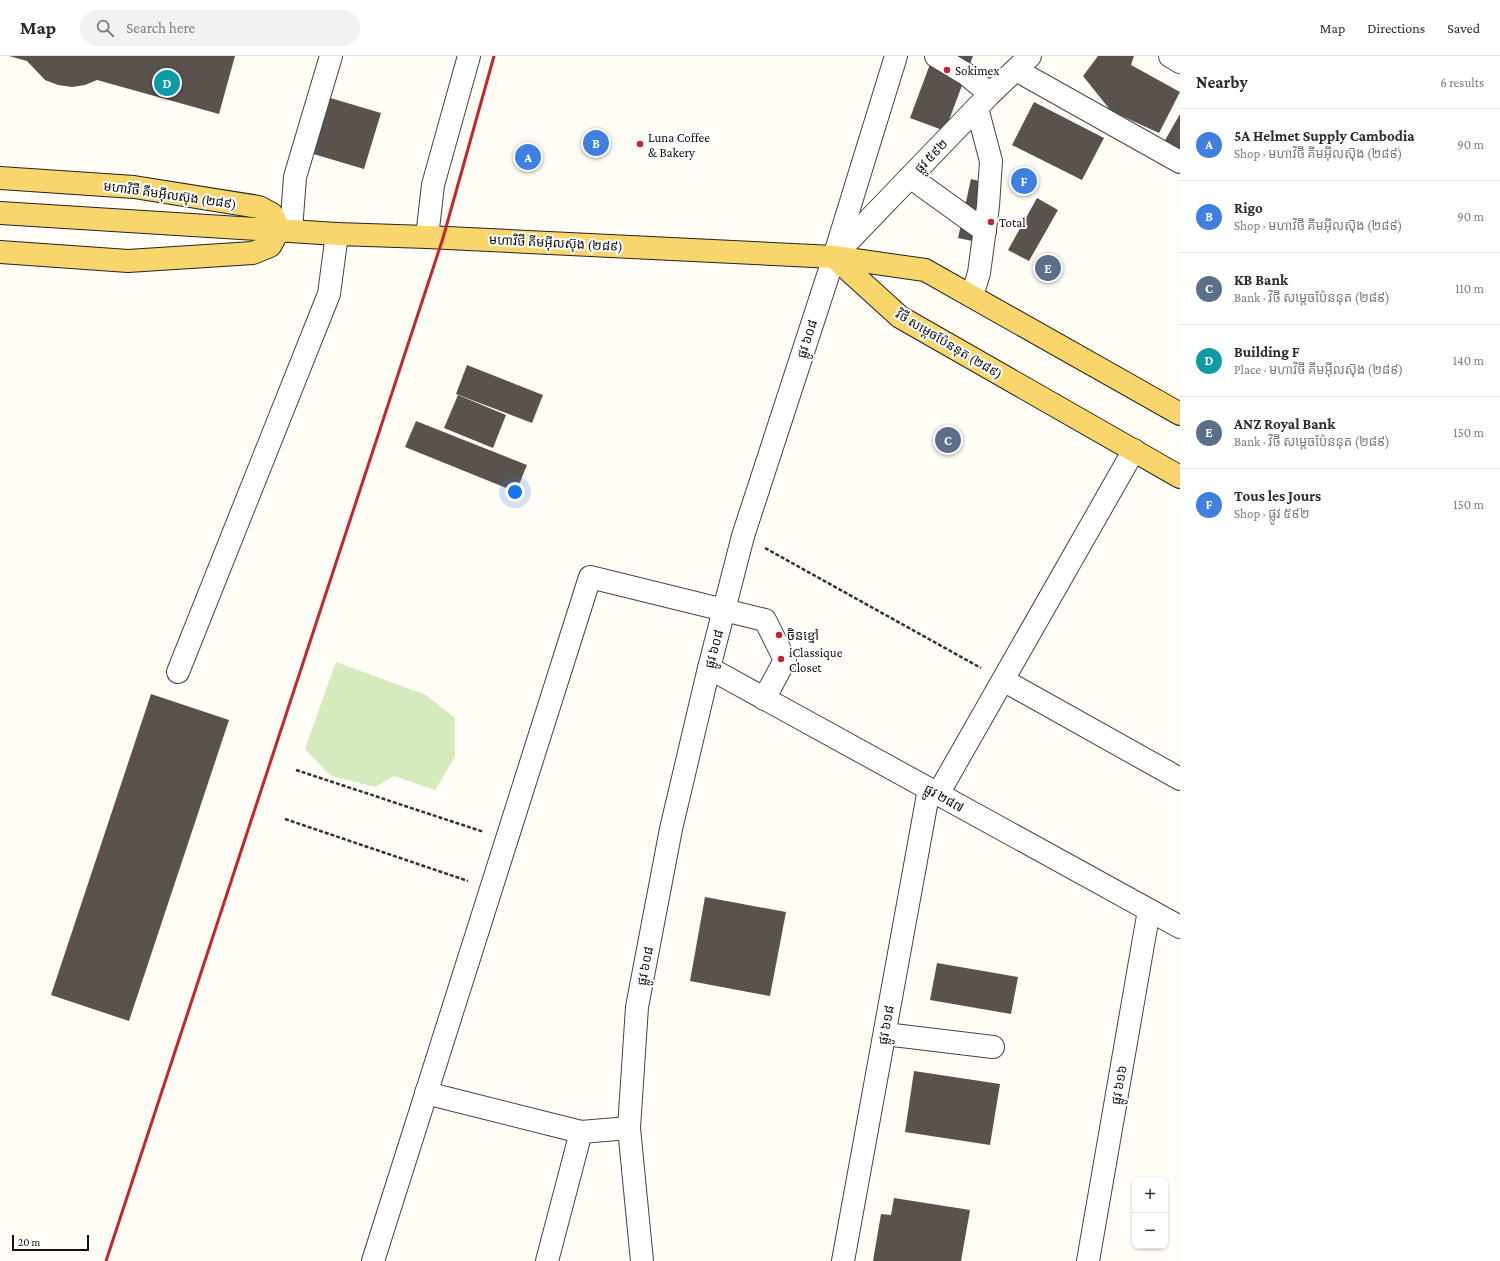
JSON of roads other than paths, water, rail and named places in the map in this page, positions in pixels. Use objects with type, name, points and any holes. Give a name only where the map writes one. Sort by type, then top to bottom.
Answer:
[{"type":"main road","name":"មហាវិថី គីមអ៊ីលស៊ុង (២៨៩)","points":[[0,178],[134,187],[260,207],[272,214],[285,230],[337,234],[834,257]]},
{"type":"main road","points":[[0,213],[285,230]]},
{"type":"main road","points":[[0,252],[128,261],[253,253],[270,246],[285,230]]},
{"type":"main road","points":[[834,257],[925,270],[1180,414]]},
{"type":"main road","name":"វិថី សម្តេចប៉ែននុត (២៨៩)","points":[[834,257],[900,317],[1180,477]]},
{"type":"street","points":[[285,230],[296,177],[331,56]]},
{"type":"street","points":[[427,237],[433,185],[469,56]]},
{"type":"street","name":"ផ្លូវ ៦០៨","points":[[642,1261],[629,1128],[637,1007],[671,829],[709,668],[743,536],[834,257],[896,56]]},
{"type":"street","points":[[936,56],[966,74],[983,101],[991,161],[985,231],[979,273],[972,296]]},
{"type":"street","points":[[1170,56],[1180,62]]},
{"type":"street","points":[[1023,63],[1180,162]]},
{"type":"street","name":"ផ្លូវ ៥៩២","points":[[834,257],[983,101],[1023,63]]},
{"type":"street","points":[[910,177],[985,231]]},
{"type":"street","points":[[178,672],[329,294],[337,234]]},
{"type":"street","name":"ផ្លូវ ៦១៨","points":[[843,1261],[884,1034],[933,791],[1003,680],[1134,450]]},
{"type":"street","points":[[373,1261],[590,577],[765,620],[785,660],[764,698]]},
{"type":"street","name":"ផ្លូវ ២៨៧","points":[[709,668],[1180,927]]},
{"type":"street","points":[[1003,680],[1180,779]]},
{"type":"street","name":"ផ្លូវ ៦១៦","points":[[1088,1261],[1149,910]]},
{"type":"street","points":[[884,1034],[993,1047]]},
{"type":"street","points":[[426,1094],[581,1132],[629,1128]]},
{"type":"street","points":[[547,1261],[581,1132]]},
{"type":"railway","points":[[106,1261],[443,238],[494,56]]},
{"type":"place","name":"Sokimex","points":[[947,70]]},
{"type":"place","name":"Building F","points":[[167,83]]},
{"type":"place","name":"Rigo","points":[[596,143]]},
{"type":"place","name":"Luna Coffee & Bakery","points":[[640,144]]},
{"type":"place","name":"5A Helmet Supply Cambodia","points":[[528,157]]},
{"type":"place","name":"Tous les Jours","points":[[1024,181]]},
{"type":"place","name":"Total","points":[[991,222]]},
{"type":"place","name":"ANZ Royal Bank","points":[[1048,268]]},
{"type":"place","name":"KB Bank","points":[[948,440]]},
{"type":"place","name":"ចិនខ្មៅ","points":[[779,635]]},
{"type":"place","name":"iClassique Closet","points":[[781,659]]}]
